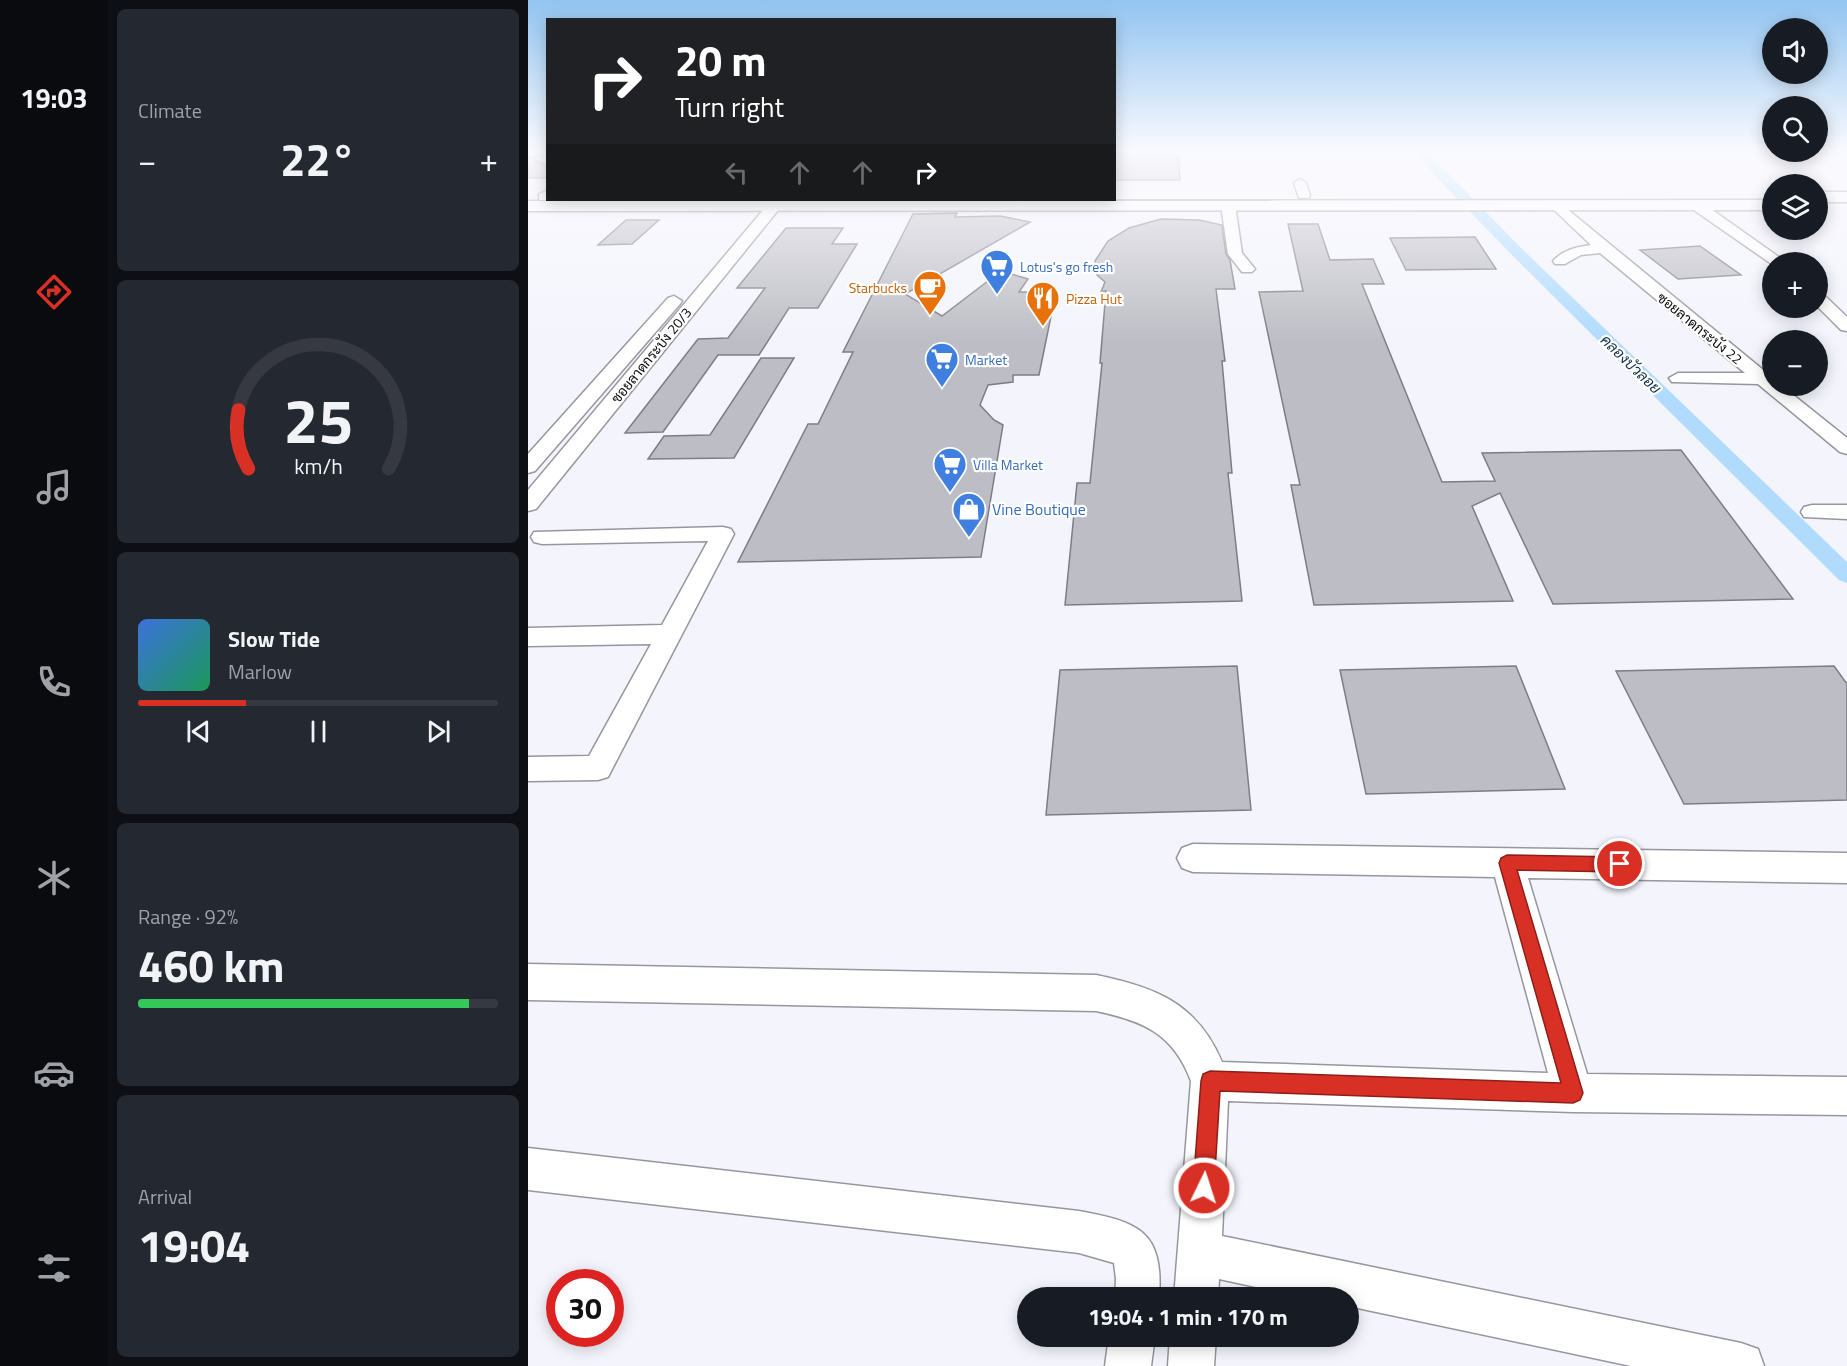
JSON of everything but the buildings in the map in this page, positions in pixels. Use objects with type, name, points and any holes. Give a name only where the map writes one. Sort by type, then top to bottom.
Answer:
[{"type":"street","name":"ซอยลาดกระบัง 20/3","points":[[530,464],[708,262],[758,214]]},
{"type":"street","name":"ซอยลาดกระบัง 20/3","points":[[528,504],[727,262],[761,214]]},
{"type":"street","points":[[1229,214],[1235,254],[1247,270]]},
{"type":"street","name":"ซอยลาดกระบัง 22","points":[[1565,214],[1762,379]]},
{"type":"street","points":[[1709,214],[1764,252]]},
{"type":"street","points":[[1560,261],[1577,251],[1603,248]]},
{"type":"street","points":[[708,262],[727,262]]},
{"type":"street","points":[[1828,308],[1847,326]]},
{"type":"street","points":[[652,325],[677,324]]},
{"type":"street","points":[[1678,378],[1762,379]]},
{"type":"street","name":"ซอยลาดกระบัง 22","points":[[1783,396],[1847,448]]},
{"type":"street","points":[[530,464],[564,461]]},
{"type":"street","points":[[1812,512],[1847,512]]},
{"type":"street","points":[[528,769],[598,768],[723,534],[542,537]]},
{"type":"street","points":[[528,637],[670,634]]},
{"type":"street","points":[[1193,858],[1847,868]]},
{"type":"street","points":[[1507,863],[1573,1093]]},
{"type":"street","points":[[528,981],[1095,993],[1125,998],[1158,1011],[1185,1030],[1202,1056],[1210,1081],[1197,1287]]},
{"type":"street","points":[[1210,1081],[1573,1093],[1847,1096]]},
{"type":"street","points":[[528,1169],[1079,1232],[1120,1240],[1137,1256],[1140,1272],[1138,1287]]},
{"type":"street","points":[[1200,1253],[1741,1366]]},
{"type":"street","points":[[1128,1366],[1131,1347]]},
{"type":"street","points":[[1191,1366],[1192,1347]]},
{"type":"waterway","name":"คลองบัวลอย","points":[[1479,214],[1847,575]]},
{"type":"place","name":"Lotus's go fresh","points":[[997,295]]},
{"type":"place","name":"Starbucks","points":[[930,316]]},
{"type":"place","name":"Pizza Hut","points":[[1043,327]]},
{"type":"place","name":"Market","points":[[942,388]]},
{"type":"place","name":"Villa Market","points":[[950,493]]},
{"type":"place","name":"Vine Boutique","points":[[969,538]]},
{"type":"route","points":[[1204,1188],[1210,1081],[1573,1093],[1507,863],[1620,864]]}]
